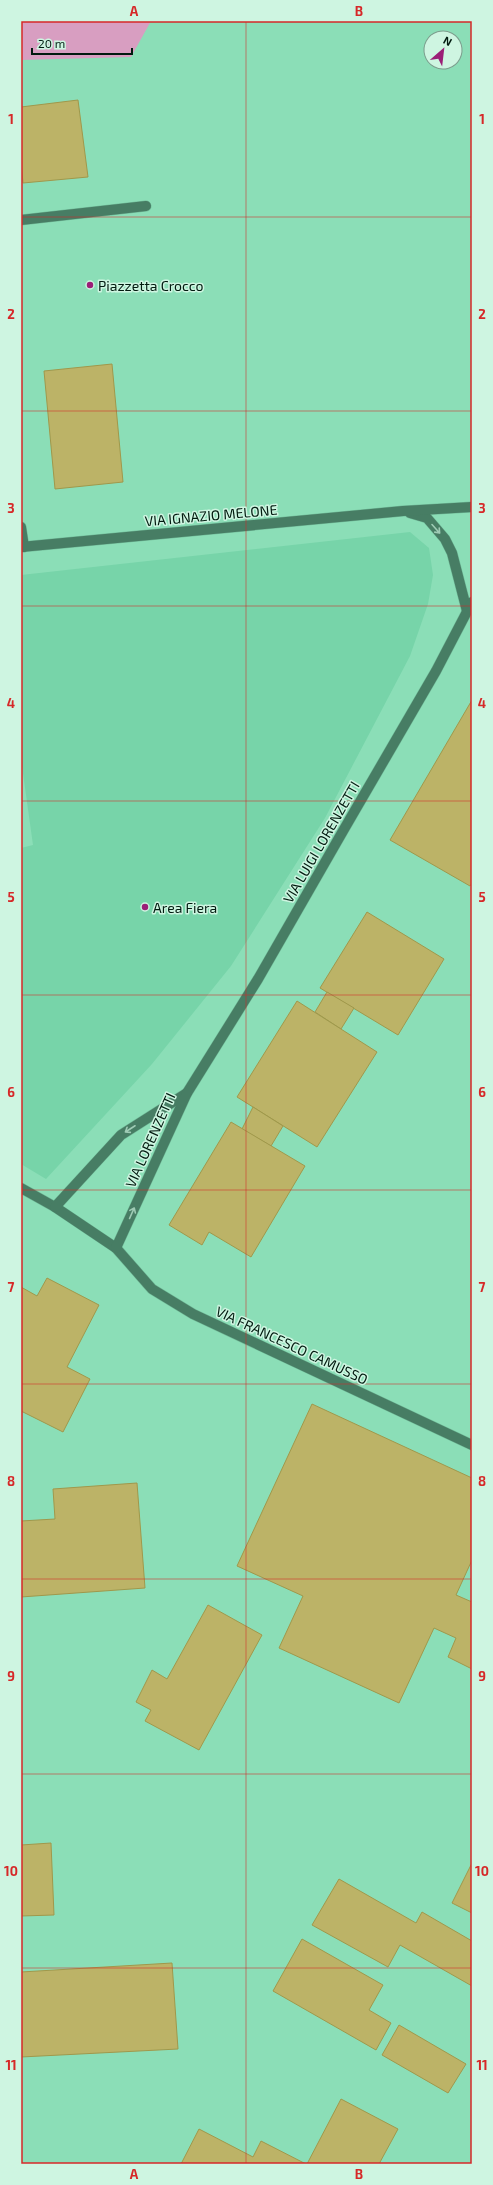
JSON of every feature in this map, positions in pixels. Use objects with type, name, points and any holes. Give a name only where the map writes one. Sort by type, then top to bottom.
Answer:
[{"type":"street","points":[[21,220],[146,206]]},
{"type":"street","name":"VIA IGNAZIO MELONE","points":[[22,547],[403,511],[472,507]]},
{"type":"street","name":"VIA IGNAZIO MELONE","points":[[403,511],[427,518],[445,539],[452,553],[470,606]]},
{"type":"street","points":[[21,527],[22,547]]},
{"type":"street","name":"VIA LUIGI LORENZETTI","points":[[187,1093],[285,932],[436,672],[470,606]]},
{"type":"street","name":"VIA LORENZETTI","points":[[55,1208],[121,1135],[187,1093]]},
{"type":"street","name":"VIA LORENZETTI","points":[[116,1248],[187,1093]]},
{"type":"street","name":"VIA FRANCESCO CAMUSSO","points":[[21,1188],[55,1208],[116,1248],[152,1289],[193,1314],[472,1445]]},
{"type":"shaded area","points":[[21,21],[151,21],[131,57],[21,60]]},
{"type":"shaded area","name":"Area Fiera","points":[[410,532],[429,548],[433,575],[428,604],[410,656],[325,818],[231,966],[152,1064],[46,1179],[21,1164],[21,848],[33,845],[21,759],[21,575]]},
{"type":"building","points":[[78,100],[88,177],[23,183],[21,162],[21,107]]},
{"type":"building","points":[[112,364],[123,482],[55,489],[44,371]]},
{"type":"building","points":[[472,700],[472,883],[470,886],[390,840]]},
{"type":"building","points":[[367,912],[444,959],[398,1035],[320,988]]},
{"type":"building","points":[[327,992],[354,1008],[341,1029],[315,1012]]},
{"type":"building","points":[[297,1001],[377,1052],[317,1147],[237,1097]]},
{"type":"building","points":[[253,1107],[283,1126],[271,1146],[242,1129]]},
{"type":"building","points":[[231,1122],[305,1166],[251,1257],[209,1232],[202,1245],[169,1225]]},
{"type":"building","points":[[47,1278],[99,1305],[67,1367],[90,1379],[63,1432],[21,1411],[21,1287],[37,1296]]},
{"type":"building","points":[[312,1404],[472,1478],[472,1560],[456,1595],[472,1602],[472,1669],[448,1657],[456,1638],[434,1628],[399,1703],[279,1648],[303,1596],[237,1566]]},
{"type":"building","points":[[137,1483],[145,1588],[21,1597],[21,1521],[55,1519],[53,1489]]},
{"type":"building","points":[[208,1605],[262,1635],[199,1750],[145,1721],[151,1710],[136,1702],[152,1670],[167,1679]]},
{"type":"building","points":[[51,1843],[54,1915],[21,1916],[21,1845]]},
{"type":"building","points":[[472,1863],[472,1913],[452,1903]]},
{"type":"building","points":[[339,1879],[416,1923],[422,1912],[472,1941],[472,1986],[400,1945],[388,1967],[312,1925]]},
{"type":"building","points":[[302,1939],[383,1985],[369,2010],[391,2023],[376,2050],[273,1991]]},
{"type":"building","points":[[172,1963],[178,2049],[21,2057],[21,1972]]},
{"type":"building","points":[[399,2025],[466,2064],[448,2093],[382,2055]]},
{"type":"building","points":[[341,2099],[398,2129],[379,2164],[307,2164]]},
{"type":"building","points":[[199,2129],[253,2157],[261,2141],[306,2164],[181,2164]]},
{"type":"place","name":"Piazzetta Crocco","points":[[90,285]]},
{"type":"place","name":"Area Fiera","points":[[145,907]]}]
